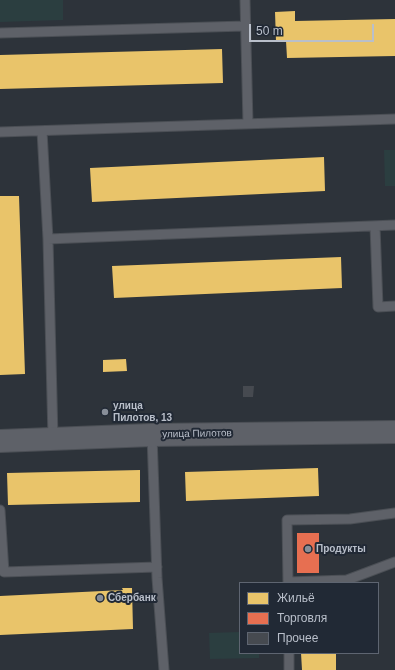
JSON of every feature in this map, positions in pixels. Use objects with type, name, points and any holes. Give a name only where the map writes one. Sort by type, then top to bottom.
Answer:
[{"type":"street","name":"улица Пилотов","points":[[0,441],[152,435],[395,432]]},
{"type":"lane","points":[[247,1],[245,26],[248,124]]},
{"type":"lane","points":[[0,33],[245,26]]},
{"type":"lane","points":[[0,132],[395,119]]},
{"type":"lane","points":[[42,131],[48,239],[53,438]]},
{"type":"lane","points":[[48,239],[395,225]]},
{"type":"lane","points":[[375,226],[378,307],[395,306]]},
{"type":"lane","points":[[152,435],[157,567],[164,670]]},
{"type":"lane","points":[[0,510],[4,572],[157,567]]},
{"type":"lane","points":[[395,513],[350,519],[287,520],[288,582],[347,580],[395,562]]},
{"type":"lane","points":[[289,654],[289,670]]},
{"type":"shaded area","points":[[0,0],[63,0],[63,20],[0,22]]},
{"type":"shaded area","points":[[384,150],[395,150],[395,186],[385,186]]},
{"type":"shaded area","points":[[239,632],[239,654],[259,654],[259,658],[210,659],[209,633]]},
{"type":"building: Жильё","points":[[295,11],[295,21],[395,19],[395,56],[287,58],[286,41],[276,41],[275,12]]},
{"type":"building: Жильё","points":[[222,49],[223,83],[0,89],[0,55]]},
{"type":"building: Жильё","points":[[324,157],[325,191],[92,202],[90,168]]},
{"type":"building: Жильё","points":[[0,196],[19,196],[25,374],[0,375]]},
{"type":"building: Жильё","points":[[341,257],[342,288],[114,298],[112,266]]},
{"type":"building: Жильё","points":[[126,359],[127,371],[103,372],[103,360]]},
{"type":"building: Жильё","points":[[318,468],[319,496],[186,501],[185,472]]},
{"type":"building: Жильё","points":[[140,470],[140,502],[8,505],[7,473]]},
{"type":"building: Жильё","points":[[122,588],[132,588],[133,629],[0,635],[0,596],[123,590]]},
{"type":"building: Жильё","points":[[301,654],[336,654],[336,670],[302,670]]},
{"type":"building: Торговля","name":"Продукты","points":[[297,533],[319,533],[319,573],[297,573]]},
{"type":"building: Прочее","points":[[243,386],[254,386],[253,397],[243,397]]},
{"type":"place","name":"улица Пилотов, 13","points":[[105,412]]},
{"type":"place","name":"Продукты","points":[[308,549]]},
{"type":"place","name":"Сбербанк","points":[[100,598]]}]
